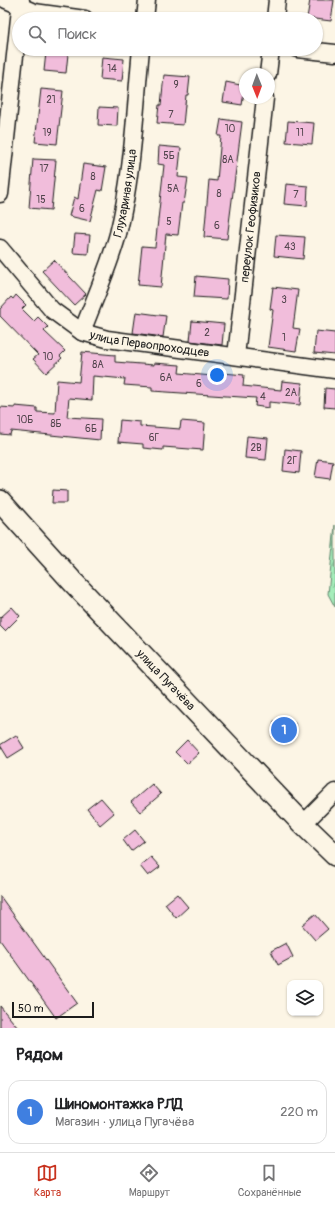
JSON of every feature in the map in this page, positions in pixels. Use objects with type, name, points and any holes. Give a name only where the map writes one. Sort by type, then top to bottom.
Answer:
[{"type":"main road","name":"улица Пугачёва","points":[[0,501],[72,582],[303,824],[335,855]]},
{"type":"street","points":[[146,12],[147,0]]},
{"type":"street","points":[[276,12],[277,0]]},
{"type":"street","points":[[15,12],[16,2],[34,12]]},
{"type":"street","points":[[0,194],[12,50]]},
{"type":"street","points":[[323,52],[335,53]]},
{"type":"street","name":"Глухариная улица","points":[[82,332],[117,236],[124,208],[140,56]]},
{"type":"street","points":[[269,68],[270,56]]},
{"type":"street","name":"переулок Геофизиков","points":[[236,356],[264,104]]},
{"type":"street","name":"улица Первопроходцев","points":[[0,248],[52,310],[82,332],[107,339],[335,370]]},
{"type":"street","points":[[303,824],[335,792]]},
{"type":"green space","points":[[335,525],[335,607],[328,594]]},
{"type":"building","points":[[310,0],[334,0],[331,21],[323,20],[323,12],[308,12]]},
{"type":"building","points":[[46,56],[68,56],[66,73],[44,71]]},
{"type":"building","points":[[102,57],[124,59],[122,81],[100,79]]},
{"type":"building","points":[[164,75],[190,77],[188,95],[186,95],[183,125],[157,123],[159,105],[161,105]]},
{"type":"building","points":[[226,82],[239,85],[239,104],[242,105],[223,102]]},
{"type":"building","points":[[41,89],[63,91],[57,144],[35,142]]},
{"type":"building","points":[[99,107],[118,108],[117,126],[98,125]]},
{"type":"building","points":[[221,119],[242,122],[227,239],[204,237],[209,180],[217,181],[221,136],[218,136]]},
{"type":"building","points":[[288,121],[314,123],[312,144],[286,142]]},
{"type":"building","points":[[159,146],[181,148],[178,177],[188,178],[184,203],[182,203],[178,235],[166,234],[161,287],[138,285],[142,246],[155,247],[164,165],[158,164]]},
{"type":"building","points":[[33,159],[56,160],[51,210],[29,208]]},
{"type":"building","points":[[83,164],[106,167],[102,191],[98,190],[90,221],[69,216],[74,197],[78,199]]},
{"type":"building","points":[[286,184],[308,186],[307,206],[284,204]]},
{"type":"building","points":[[75,234],[90,235],[88,254],[73,253]]},
{"type":"building","points":[[276,235],[305,237],[303,259],[274,256]]},
{"type":"building","points":[[54,260],[86,294],[74,305],[42,271]]},
{"type":"building","points":[[196,276],[228,279],[227,299],[194,297]]},
{"type":"building","points":[[273,287],[298,290],[293,328],[300,329],[296,351],[268,347],[273,310],[270,309]]},
{"type":"building","points":[[16,295],[26,305],[22,309],[34,321],[38,317],[48,327],[44,331],[65,351],[60,356],[62,358],[46,373],[33,359],[38,355],[0,316],[0,309],[11,297],[13,299]]},
{"type":"building","points":[[136,312],[166,316],[163,337],[133,333]]},
{"type":"building","points":[[192,321],[224,324],[222,345],[190,341]]},
{"type":"building","points":[[316,331],[335,333],[335,355],[314,353]]},
{"type":"building","points":[[82,352],[115,355],[115,362],[180,365],[179,373],[224,377],[224,373],[244,375],[243,386],[281,390],[282,381],[302,383],[300,405],[269,402],[269,408],[255,406],[256,398],[152,391],[152,387],[124,385],[125,379],[93,376],[92,400],[69,398],[67,417],[101,419],[100,440],[11,431],[10,435],[0,434],[0,407],[15,408],[15,406],[37,408],[37,412],[55,413],[57,380],[79,382]]},
{"type":"building","points":[[325,388],[335,389],[335,408],[324,407]]},
{"type":"building","points":[[120,420],[140,422],[140,426],[180,429],[181,421],[205,423],[203,450],[163,447],[163,450],[143,448],[143,444],[118,442]]},
{"type":"building","points":[[247,436],[268,438],[266,460],[245,458]]},
{"type":"building","points":[[285,449],[301,451],[299,473],[283,471]]},
{"type":"building","points":[[318,459],[333,461],[330,479],[315,477]]},
{"type":"building","points":[[53,490],[67,491],[67,503],[52,503]]},
{"type":"building","points":[[12,607],[20,616],[5,631],[0,626],[0,618]]},
{"type":"building","points":[[274,721],[295,723],[294,739],[272,737]]},
{"type":"building","points":[[16,735],[24,748],[8,758],[0,745]]},
{"type":"building","points":[[187,740],[199,753],[187,764],[175,752]]},
{"type":"building","points":[[152,784],[161,794],[140,812],[131,802]]},
{"type":"building","points":[[101,798],[114,813],[100,825],[87,809]]},
{"type":"building","points":[[135,830],[144,841],[131,851],[123,840]]},
{"type":"building","points":[[151,857],[160,867],[148,876],[140,866]]},
{"type":"building","points":[[177,894],[188,907],[176,918],[165,904]]},
{"type":"building","points":[[0,896],[77,1003],[56,1018],[0,940]]},
{"type":"building","points":[[315,914],[328,929],[315,940],[302,925]]},
{"type":"building","points":[[286,943],[293,957],[278,965],[271,951]]},
{"type":"building","points":[[0,1006],[18,1028],[0,1028]]},
{"type":"place","name":"Шиномонтажка РЛД","points":[[284,730]]}]
